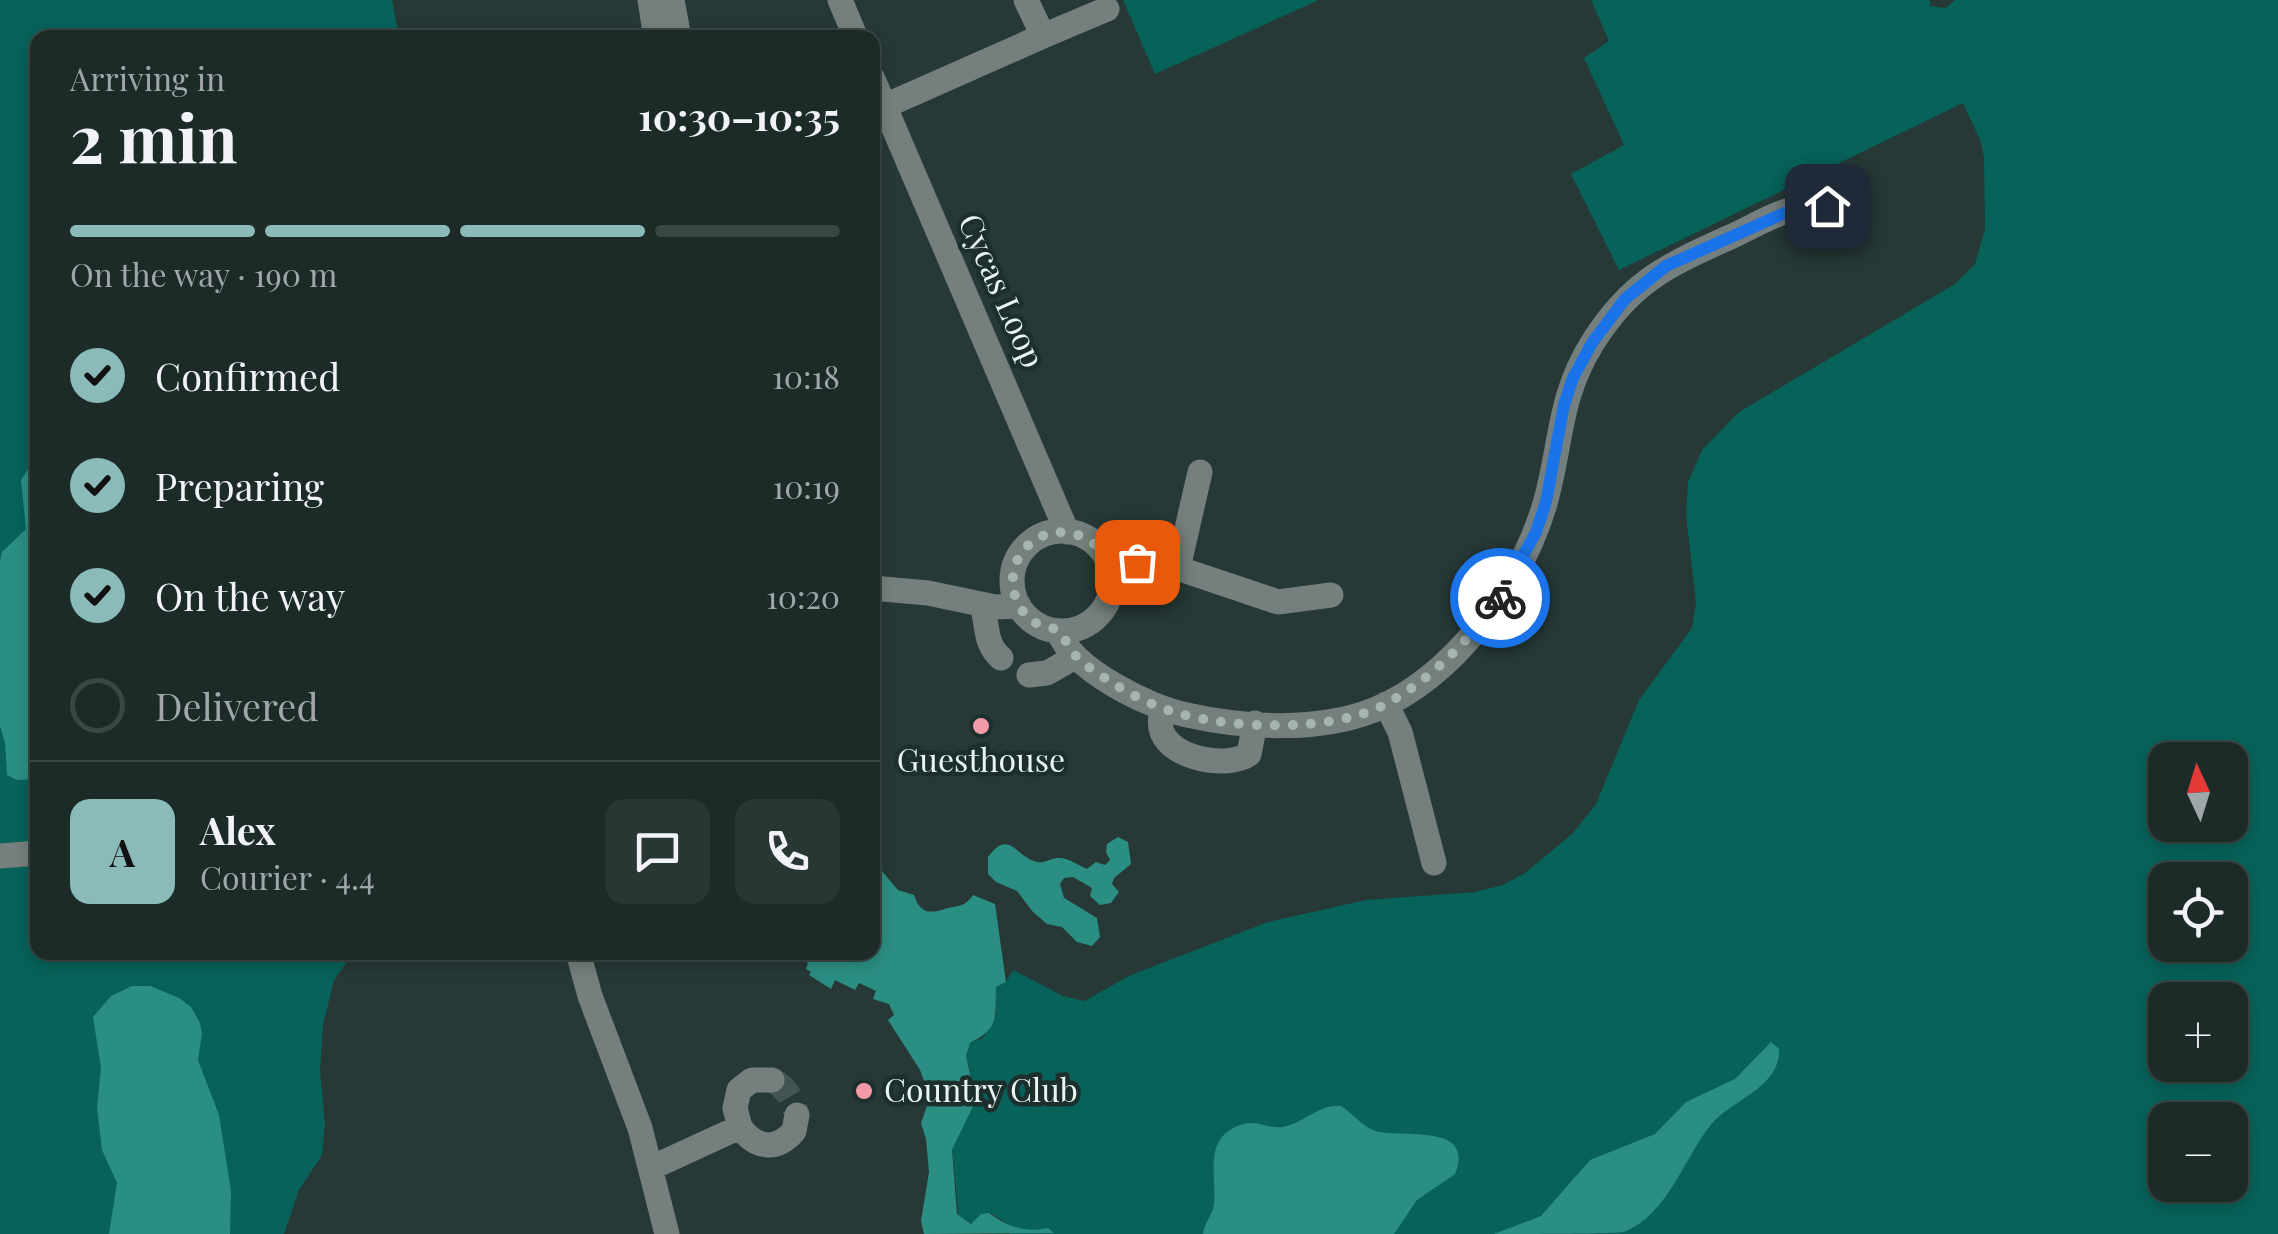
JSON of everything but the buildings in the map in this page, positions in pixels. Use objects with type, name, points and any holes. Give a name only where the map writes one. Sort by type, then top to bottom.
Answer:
[{"type":"street","points":[[650,0],[655,30]]},
{"type":"street","points":[[672,0],[678,30]]},
{"type":"street","points":[[840,0],[853,30]]},
{"type":"street","points":[[1026,0],[1043,36]]},
{"type":"street","points":[[885,106],[1107,9]]},
{"type":"street","name":"Cycas Loop","points":[[880,95],[1067,532]]},
{"type":"street","points":[[1058,631],[1087,625],[1099,616],[1112,590],[1110,565],[1092,540],[1067,532],[1037,538],[1025,548],[1013,576],[1018,606],[1028,618],[1058,631],[1075,657],[1130,693],[1162,708],[1205,719],[1254,724],[1328,721],[1386,704],[1454,652],[1482,623],[1508,587],[1536,532],[1546,502],[1559,426],[1573,378],[1592,343],[1625,299],[1666,266],[1796,208],[1827,206]]},
{"type":"street","points":[[1178,568],[1200,472]]},
{"type":"street","points":[[1110,565],[1137,562],[1178,568],[1278,602],[1331,595]]},
{"type":"street","points":[[880,589],[1018,606]]},
{"type":"street","points":[[982,604],[988,639],[1000,658]]},
{"type":"street","points":[[1030,675],[1047,673],[1075,657]]},
{"type":"street","points":[[1386,704],[1400,732],[1434,862]]},
{"type":"street","points":[[1162,708],[1160,727],[1170,744],[1189,754],[1222,761],[1237,761],[1249,754],[1254,724]]},
{"type":"street","points":[[0,856],[30,853]]},
{"type":"street","points":[[580,960],[640,1128],[667,1234]]},
{"type":"street","points":[[772,1080],[752,1080],[739,1090],[735,1108],[740,1127],[753,1142],[762,1146],[776,1144],[794,1131],[798,1115]]},
{"type":"street","points":[[651,1168],[740,1127]]},
{"type":"shaded area","points":[[0,0],[392,0],[398,30],[30,30],[30,960],[348,960],[334,980],[323,1025],[322,1155],[299,1190],[284,1234],[0,1234]]},
{"type":"shaded area","points":[[1123,0],[1319,0],[1155,74]]},
{"type":"shaded area","points":[[1591,0],[1930,0],[1930,6],[1946,8],[1955,0],[2278,0],[2278,1234],[1009,1234],[1010,1226],[991,1213],[973,1224],[959,1218],[952,1150],[976,1095],[966,1056],[970,1043],[983,1038],[996,1016],[996,987],[1006,982],[1013,970],[1063,996],[1084,1001],[1131,975],[1268,922],[1366,900],[1475,892],[1503,885],[1525,873],[1573,833],[1596,804],[1639,700],[1692,628],[1696,603],[1686,514],[1688,482],[1702,450],[1739,412],[1955,284],[1975,264],[1985,229],[1984,158],[1963,103],[1619,270],[1571,174],[1624,145],[1584,58],[1609,41]]},
{"type":"shaded area","points":[[30,466],[30,779],[17,780],[7,775],[0,726],[0,561],[2,552],[26,529],[21,480]]},
{"type":"shaded area","points":[[1118,837],[1128,842],[1131,864],[1114,878],[1112,884],[1119,892],[1111,903],[1100,905],[1090,896],[1092,888],[1073,877],[1064,878],[1060,884],[1064,898],[1097,918],[1100,937],[1092,946],[1077,942],[1062,927],[1047,924],[1017,891],[988,874],[988,857],[1001,845],[1012,846],[1037,862],[1061,858],[1087,869],[1096,862],[1105,865],[1110,860],[1107,844]]},
{"type":"shaded area","points":[[880,869],[898,890],[914,895],[925,911],[960,905],[973,895],[995,904],[1006,982],[996,987],[991,1027],[970,1043],[966,1056],[976,1100],[952,1150],[957,1214],[971,1224],[981,1214],[989,1213],[1017,1228],[1048,1228],[1054,1233],[924,1234],[921,1221],[929,1172],[921,1123],[927,1106],[945,1083],[924,1081],[888,1020],[894,1015],[889,1004],[873,999],[876,991],[859,983],[855,990],[835,980],[831,989],[809,975],[808,963],[803,960],[880,960]]},
{"type":"shaded area","points":[[132,986],[150,986],[179,998],[191,1007],[200,1023],[198,1060],[219,1115],[231,1191],[230,1234],[109,1234],[117,1183],[102,1150],[97,1108],[101,1068],[93,1017],[111,996]]},
{"type":"shaded area","points":[[1771,1042],[1779,1049],[1772,1074],[1710,1126],[1663,1200],[1639,1224],[1624,1232],[1494,1234],[1541,1216],[1590,1160],[1655,1134],[1686,1102],[1735,1079]]},
{"type":"shaded area","points":[[1341,1106],[1373,1130],[1445,1139],[1455,1146],[1459,1157],[1455,1174],[1417,1200],[1394,1234],[1203,1234],[1214,1205],[1214,1157],[1230,1130],[1254,1123],[1282,1127],[1325,1108]]},
{"type":"tunnel","points":[[772,1080],[788,1094],[797,1115]]},
{"type":"way so far","points":[[1137,562],[1110,565],[1092,540],[1080,534],[1052,533],[1025,548],[1014,568],[1013,591],[1028,618],[1058,631],[1086,666],[1147,702],[1180,714],[1226,722],[1302,723],[1371,711],[1430,674],[1482,623],[1500,598]]},
{"type":"place","name":"Guesthouse","points":[[981,726]]},
{"type":"place","name":"Country Club","points":[[864,1091]]},
{"type":"route","points":[[1500,598],[1522,562],[1546,502],[1559,426],[1573,378],[1592,343],[1625,299],[1666,266],[1796,208],[1827,206]]}]
